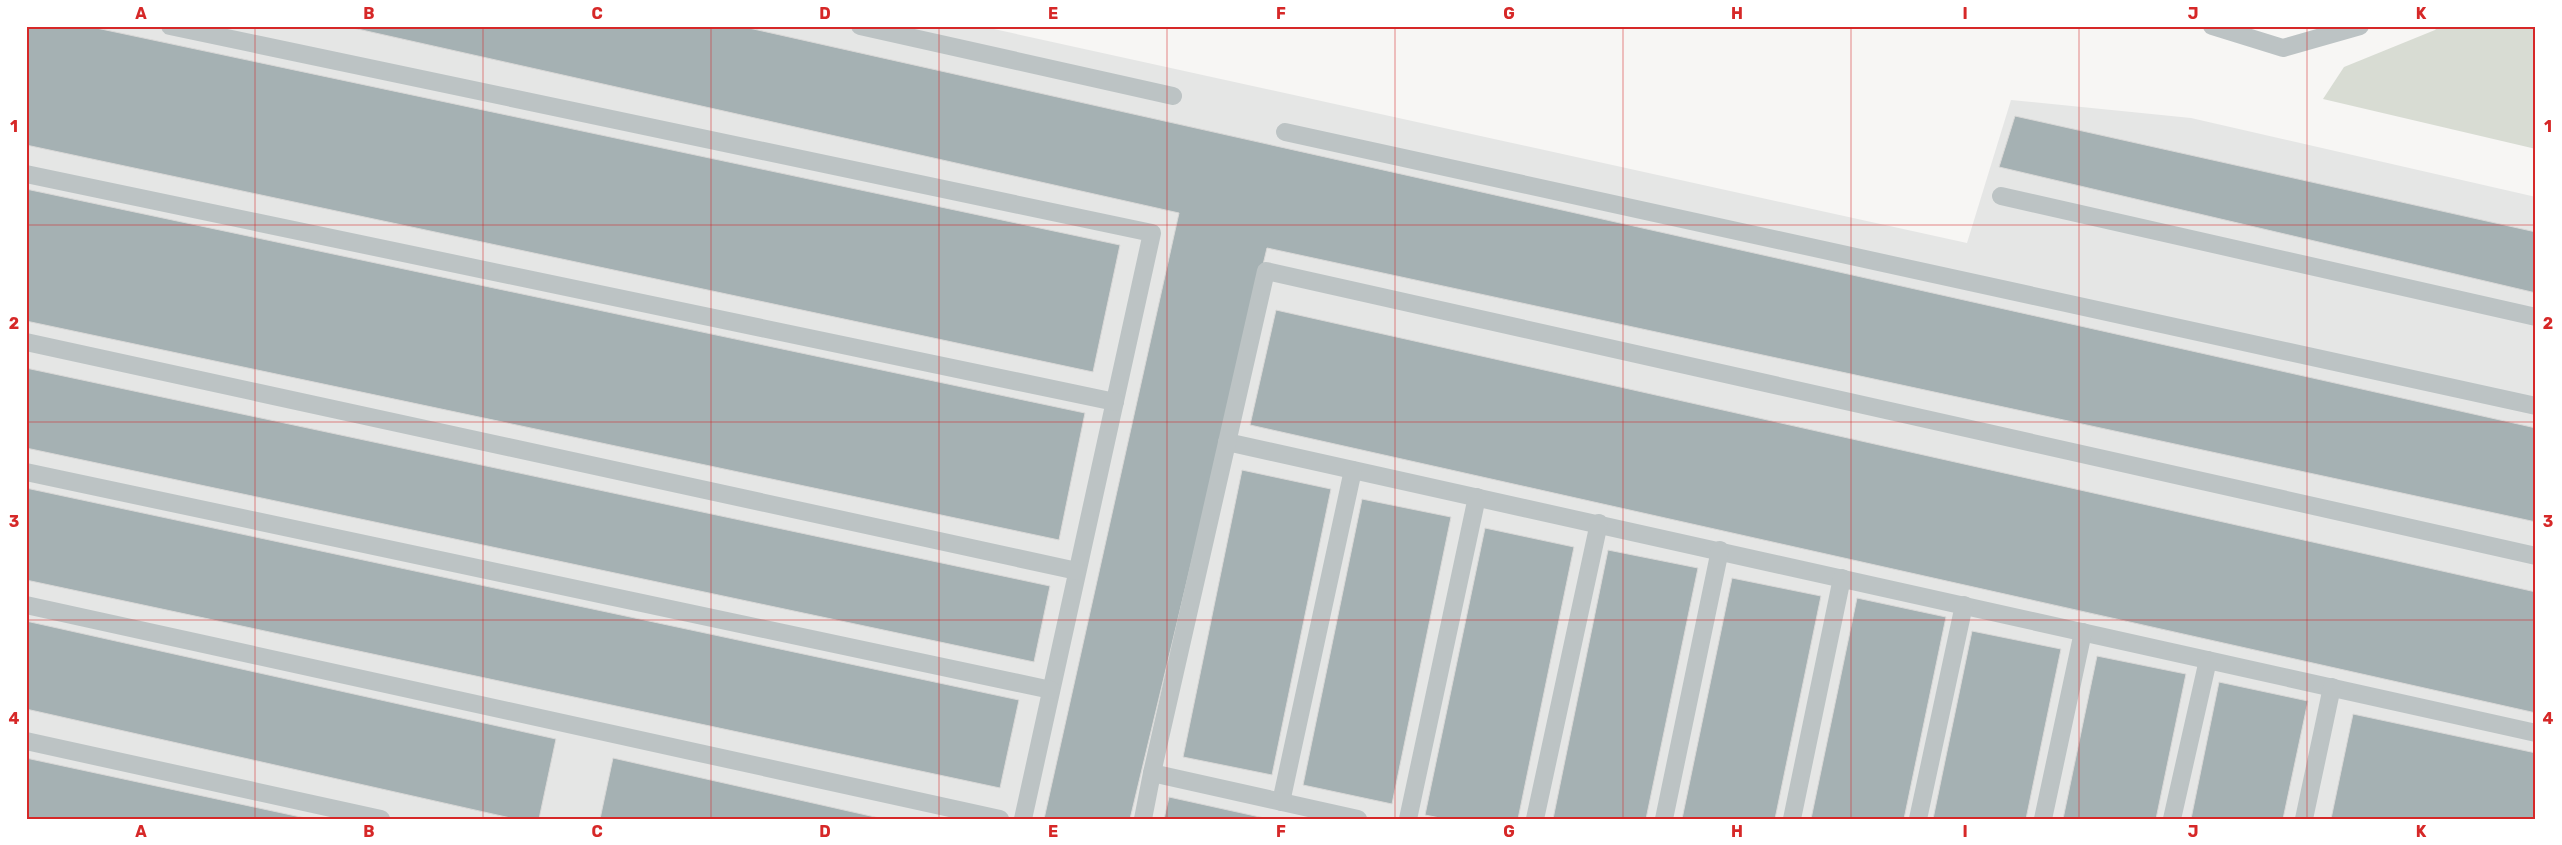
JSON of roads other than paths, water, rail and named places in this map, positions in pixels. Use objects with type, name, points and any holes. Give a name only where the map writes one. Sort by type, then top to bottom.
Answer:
[{"type":"lane","points":[[170,26],[1152,233],[1023,819]]},
{"type":"lane","points":[[860,26],[1174,96]]},
{"type":"lane","points":[[2212,26],[2283,48],[2360,26]]},
{"type":"lane","points":[[1285,132],[2536,406]]},
{"type":"lane","points":[[26,174],[1115,402]]},
{"type":"lane","points":[[2001,196],[2536,318]]},
{"type":"lane","points":[[1143,819],[1266,271],[2536,556]]},
{"type":"lane","points":[[26,342],[1077,572]]},
{"type":"lane","points":[[1228,442],[1720,550],[2536,734]]},
{"type":"lane","points":[[1281,802],[1353,470]]},
{"type":"lane","points":[[26,472],[1051,690]]},
{"type":"lane","points":[[1408,819],[1477,497]]},
{"type":"lane","points":[[1535,819],[1599,523]]},
{"type":"lane","points":[[1664,819],[1720,550]]},
{"type":"lane","points":[[1792,819],[1842,578]]},
{"type":"lane","points":[[26,605],[1000,819]]},
{"type":"lane","points":[[1918,819],[1964,605]]},
{"type":"lane","points":[[2042,819],[2083,632]]},
{"type":"lane","points":[[2172,819],[2208,660]]},
{"type":"lane","points":[[2304,819],[2332,687]]},
{"type":"lane","points":[[26,741],[381,819]]},
{"type":"lane","points":[[1152,773],[1358,819]]}]
